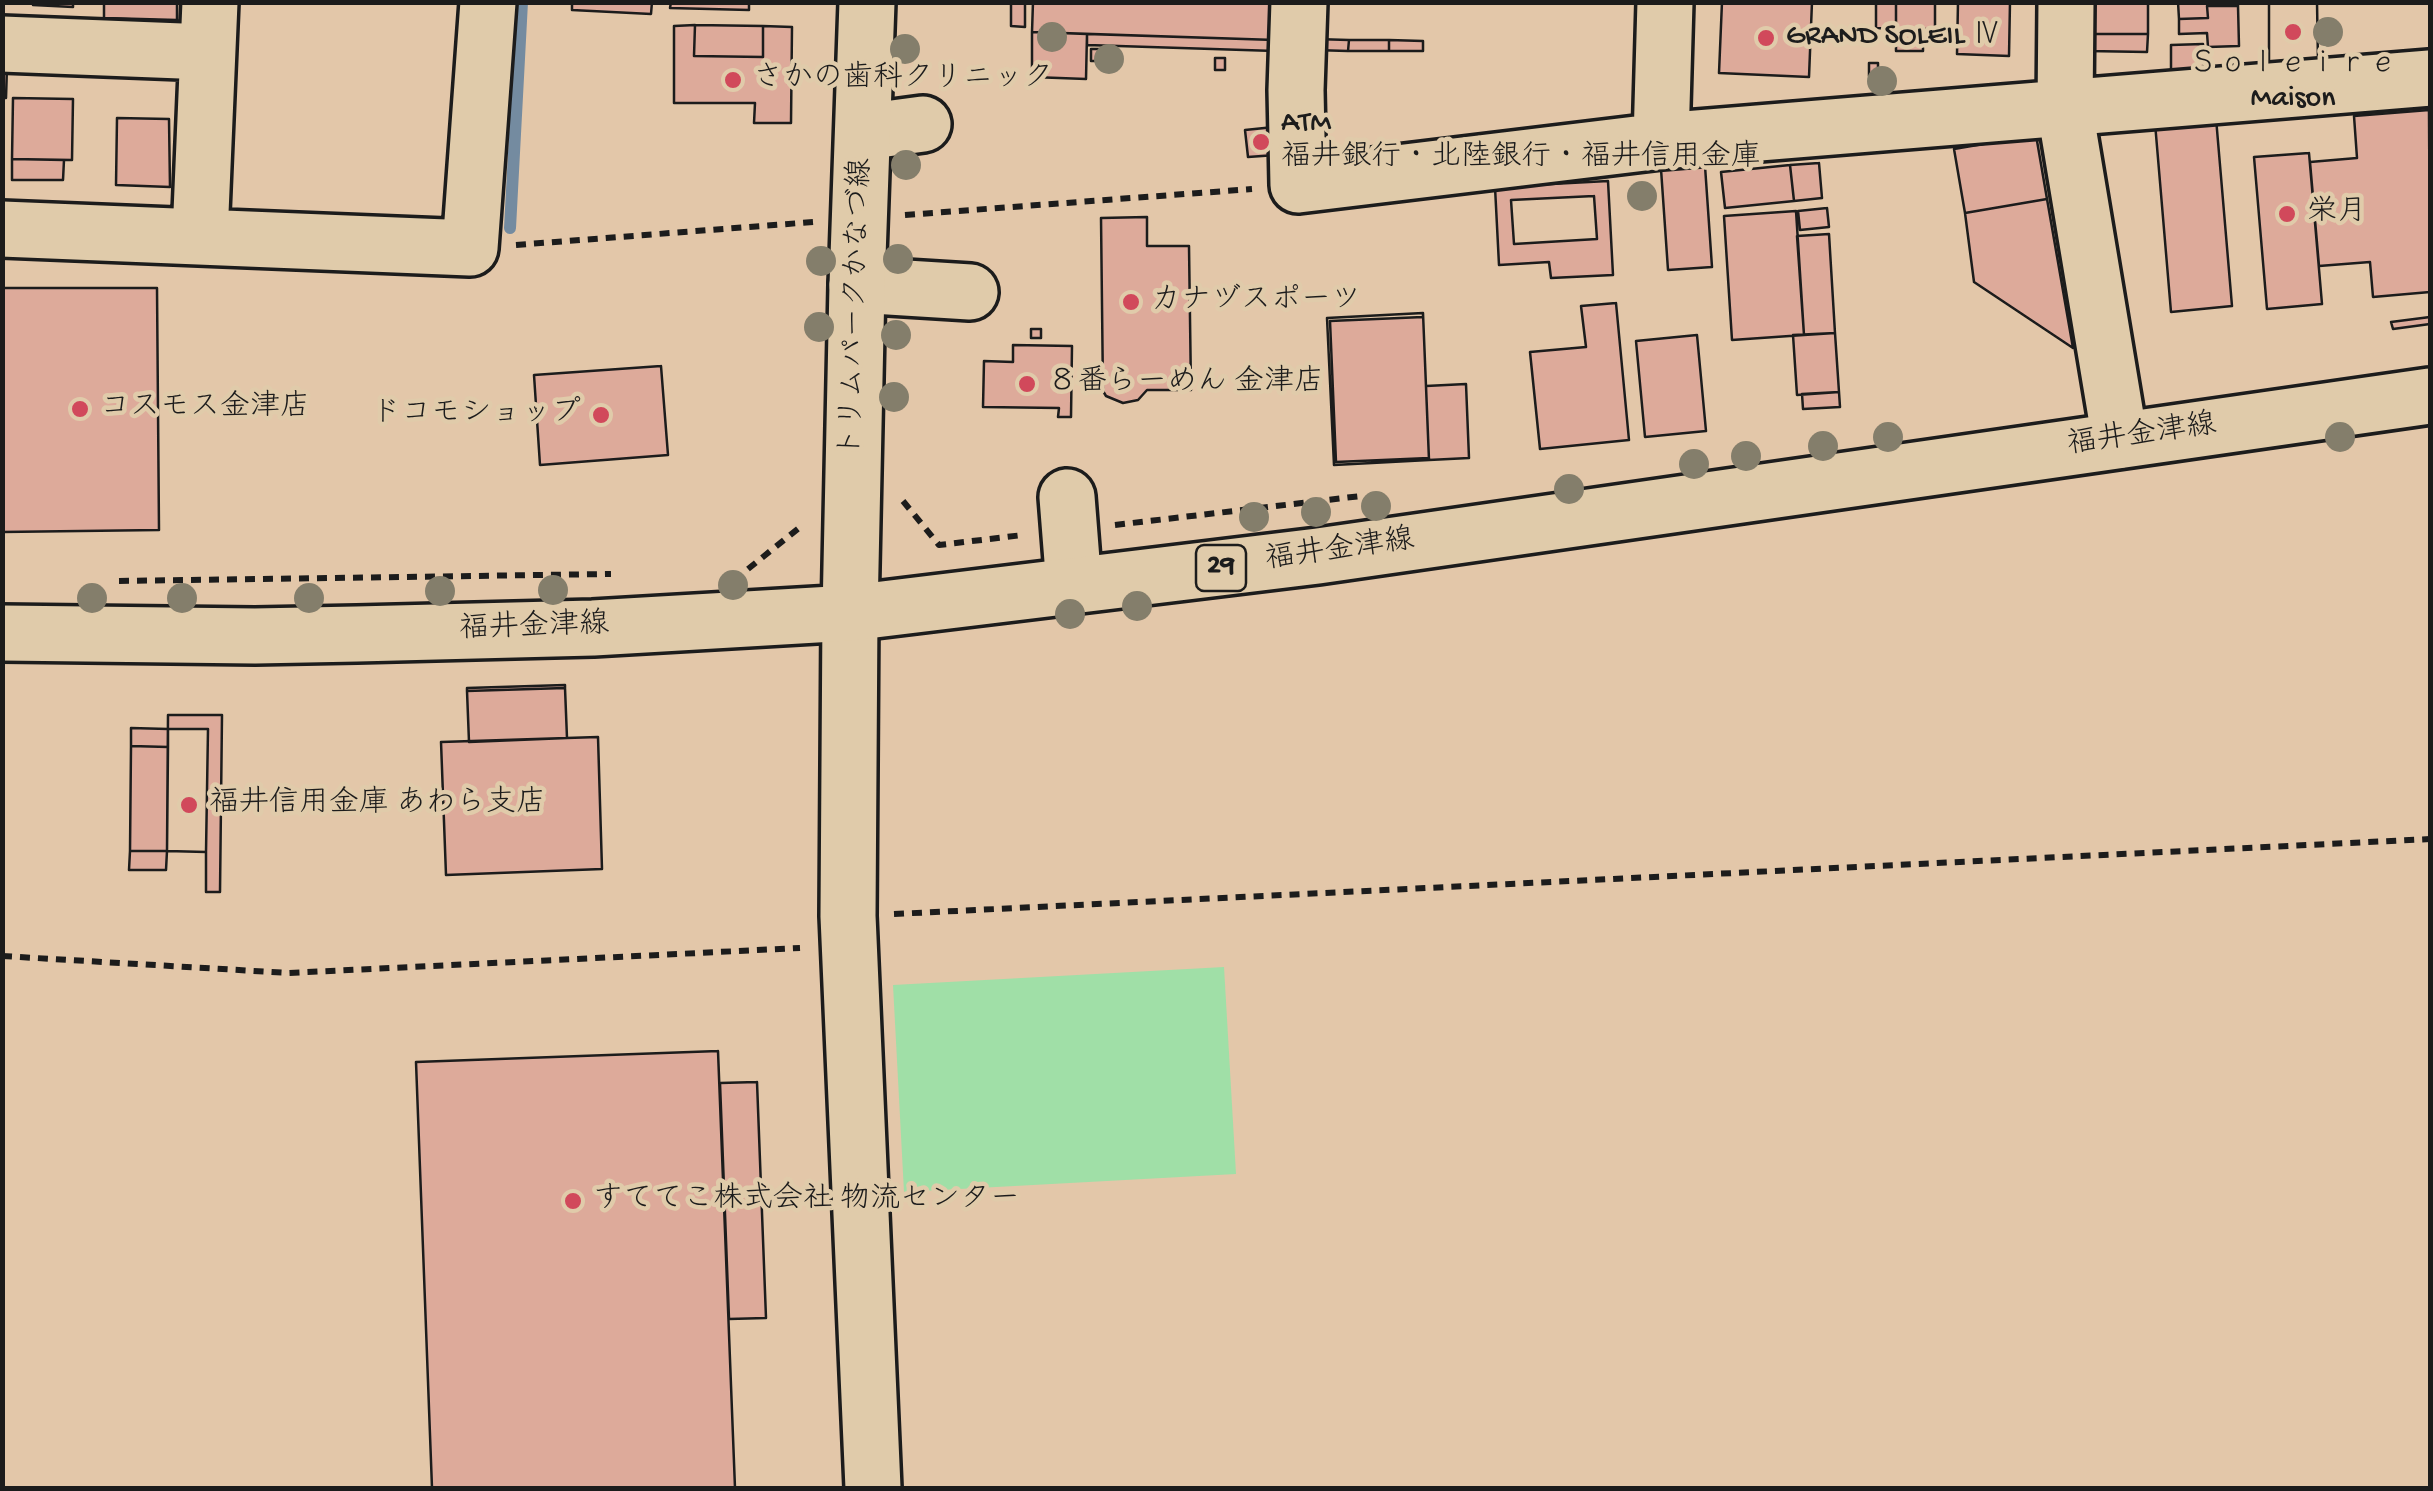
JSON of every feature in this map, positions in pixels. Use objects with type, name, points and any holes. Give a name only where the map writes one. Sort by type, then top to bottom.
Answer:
[{"type":"street","points":[[2,229],[470,248],[488,2]]},
{"type":"street","name":"トリムパークかなづ線","points":[[867,2],[850,613],[848,931],[873,1488]]},
{"type":"street","points":[[1299,2],[1298,185],[1661,141],[2430,78]]},
{"type":"street","points":[[2066,2],[2065,110],[2120,440]]},
{"type":"street","points":[[2,44],[208,27],[200,236]]},
{"type":"street","points":[[1651,32],[1661,141]]},
{"type":"street","points":[[863,132],[923,124]]},
{"type":"street","points":[[858,284],[970,292]]},
{"type":"street","name":"福井金津線","points":[[2,633],[357,634],[593,628],[850,613],[1318,556],[2430,396]]},
{"type":"street","points":[[1069,513],[1074,586]]},
{"type":"path","points":[[470,248],[1298,185]]},
{"type":"path","points":[[903,484],[903,504],[939,545],[1069,513],[1376,494]]},
{"type":"path","points":[[744,572],[804,526],[805,506]]},
{"type":"path","points":[[110,581],[624,574]]},
{"type":"path","points":[[2,956],[289,973],[848,931],[2430,838]]},
{"type":"green space","points":[[1224,967],[1236,1174],[904,1192],[893,985]]},
{"type":"building","points":[[73,2],[73,7],[33,5]]},
{"type":"building","points":[[104,2],[177,2],[177,20],[104,18]]},
{"type":"building","points":[[572,2],[652,2],[651,14],[572,10]]},
{"type":"building","points":[[671,2],[749,2],[749,10],[670,8]]},
{"type":"building","points":[[1011,2],[1025,2],[1025,27],[1011,26]]},
{"type":"building","points":[[1033,2],[1276,2],[1275,40],[1032,32]]},
{"type":"building","name":"GRAND SOLEIL Ⅳ","points":[[1722,2],[1812,2],[1809,77],[1719,73]]},
{"type":"building","points":[[1876,2],[1896,2],[1896,29],[1876,28]]},
{"type":"building","points":[[1896,2],[1935,2],[1935,29],[1896,29]]},
{"type":"building","points":[[1958,2],[2010,2],[2009,56],[1957,54]]},
{"type":"building","points":[[2089,2],[2148,2],[2148,34],[2089,34]]},
{"type":"building","points":[[2178,2],[2238,2],[2238,6],[2207,6],[2208,18],[2179,19]]},
{"type":"building","name":"Ｓｏｌｅｉｒｅ Maison","points":[[2269,2],[2317,2],[2318,62],[2269,62]]},
{"type":"building","name":"Ｓｏｌｅｉｒｅ Maison","points":[[2269,2],[2317,2],[2318,62],[2269,62]]},
{"type":"building","points":[[2207,6],[2238,6],[2239,46],[2208,47],[2207,33],[2179,34],[2179,19],[2208,18]]},
{"type":"building","points":[[695,25],[763,26],[763,57],[694,56]]},
{"type":"building","name":"さかの歯科クリニック","points":[[695,25],[694,56],[763,57],[763,26],[792,27],[791,123],[754,123],[755,103],[674,103],[674,26]]},
{"type":"building","points":[[1923,28],[1923,51],[1896,51],[1896,29]]},
{"type":"building","points":[[1032,32],[1087,34],[1086,79],[1032,77]]},
{"type":"building","points":[[1087,34],[1275,40],[1275,51],[1087,45]]},
{"type":"building","points":[[2089,34],[2148,34],[2147,52],[2088,51]]},
{"type":"building","points":[[1315,39],[1349,40],[1348,51],[1314,50]]},
{"type":"building","points":[[1349,40],[1389,40],[1389,51],[1348,51]]},
{"type":"building","points":[[1389,40],[1423,41],[1423,51],[1389,51]]},
{"type":"building","points":[[2203,44],[2204,76],[2171,77],[2171,45]]},
{"type":"building","points":[[1091,49],[1100,49],[1100,61],[1091,61]]},
{"type":"building","points":[[1215,58],[1225,58],[1225,70],[1215,70]]},
{"type":"building","points":[[1869,63],[1878,63],[1878,76],[1869,76]]},
{"type":"building","points":[[2,67],[7,67],[6,98],[2,98]]},
{"type":"building","points":[[13,98],[73,99],[72,160],[12,159]]},
{"type":"building","points":[[2429,110],[2430,292],[2373,297],[2370,262],[2319,266],[2310,162],[2357,158],[2354,116]]},
{"type":"building","points":[[117,118],[169,119],[170,187],[116,185]]},
{"type":"building","points":[[2216,118],[2232,306],[2171,312],[2155,123]]},
{"type":"building","name":"ATM 福井銀行・北陸銀行・福井信用金庫","points":[[1274,127],[1276,155],[1248,157],[1245,130]]},
{"type":"building","points":[[2036,135],[2047,199],[1965,213],[1954,149]]},
{"type":"building","name":"栄月","points":[[2309,153],[2322,304],[2267,309],[2254,157]]},
{"type":"building","points":[[12,159],[64,160],[63,180],[12,180]]},
{"type":"building","points":[[1819,163],[1822,198],[1794,201],[1790,165]]},
{"type":"building","points":[[1790,165],[1794,201],[1725,208],[1721,172]]},
{"type":"building","points":[[1705,166],[1712,267],[1668,270],[1661,169]]},
{"type":"building","points":[[1608,181],[1613,275],[1551,278],[1549,262],[1499,265],[1495,187]]},
{"type":"building","points":[[1594,196],[1597,239],[1514,244],[1511,200]]},
{"type":"building","points":[[2047,199],[2073,348],[1974,282],[1965,213]]},
{"type":"building","points":[[1827,208],[1829,227],[1800,230],[1798,211]]},
{"type":"building","points":[[1796,211],[1804,335],[1732,340],[1724,216]]},
{"type":"building","points":[[1147,217],[1147,246],[1189,246],[1191,390],[1147,390],[1138,400],[1123,403],[1103,391],[1101,218]]},
{"type":"building","points":[[1829,234],[1835,333],[1804,335],[1797,236]]},
{"type":"building","name":"コスモス金津店","points":[[2,288],[157,288],[159,530],[2,532]]},
{"type":"building","points":[[1616,303],[1629,440],[1540,449],[1530,352],[1586,347],[1581,306]]},
{"type":"building","points":[[1423,313],[1423,317],[1330,321],[1336,462],[1429,460],[1334,465],[1327,318]]},
{"type":"building","points":[[1423,313],[1429,460],[1334,465],[1327,318]]},
{"type":"building","points":[[2430,317],[2430,324],[2393,329],[2391,322]]},
{"type":"building","points":[[1031,329],[1041,329],[1041,338],[1031,338]]},
{"type":"building","points":[[1835,333],[1839,392],[1797,395],[1793,335]]},
{"type":"building","points":[[1697,335],[1706,431],[1645,437],[1636,341]]},
{"type":"building","name":"８番らーめん 金津店","points":[[1013,345],[1072,346],[1071,417],[1058,417],[1059,408],[983,407],[984,361],[1013,362]]},
{"type":"building","name":"ドコモショップ","points":[[661,366],[668,455],[540,465],[534,375]]},
{"type":"building","points":[[1466,384],[1469,458],[1429,460],[1426,386]]},
{"type":"building","points":[[1839,392],[1840,407],[1803,409],[1802,394]]},
{"type":"building","points":[[467,688],[565,688],[467,691]]},
{"type":"building","points":[[565,688],[567,738],[469,742],[467,691]]},
{"type":"building","points":[[168,715],[222,715],[220,892],[206,892],[206,852],[167,851]]},
{"type":"building","points":[[131,728],[168,729],[168,747],[131,746]]},
{"type":"building","points":[[168,729],[208,729],[206,852],[167,851]]},
{"type":"building","points":[[598,737],[602,869],[446,875],[441,742]]},
{"type":"building","points":[[131,746],[168,747],[167,851],[130,851]]},
{"type":"building","points":[[130,851],[167,851],[166,870],[129,870]]},
{"type":"building","name":"すててこ株式会社 物流センター","points":[[718,1051],[735,1488],[432,1488],[416,1062]]},
{"type":"building","points":[[757,1082],[766,1318],[729,1319],[720,1083]]},
{"type":"waterway","points":[[510,228],[522,2]]},
{"type":"place","name":"Ｓｏｌｅｉｒｅ Maison","points":[[2293,32]]},
{"type":"place","name":"GRAND SOLEIL Ⅳ","points":[[1766,38]]},
{"type":"place","name":"さかの歯科クリニック","points":[[733,80]]},
{"type":"place","name":"ATM 福井銀行・北陸銀行・福井信用金庫","points":[[1261,142]]},
{"type":"place","name":"栄月","points":[[2287,214]]},
{"type":"place","name":"カナヅスポーツ","points":[[1131,302]]},
{"type":"place","name":"８番らーめん 金津店","points":[[1027,384]]},
{"type":"place","name":"コスモス金津店","points":[[80,409]]},
{"type":"place","name":"ドコモショップ","points":[[601,415]]},
{"type":"place","name":"福井信用金庫 あわら支店","points":[[189,805]]},
{"type":"place","name":"すててこ株式会社 物流センター","points":[[573,1201]]}]
